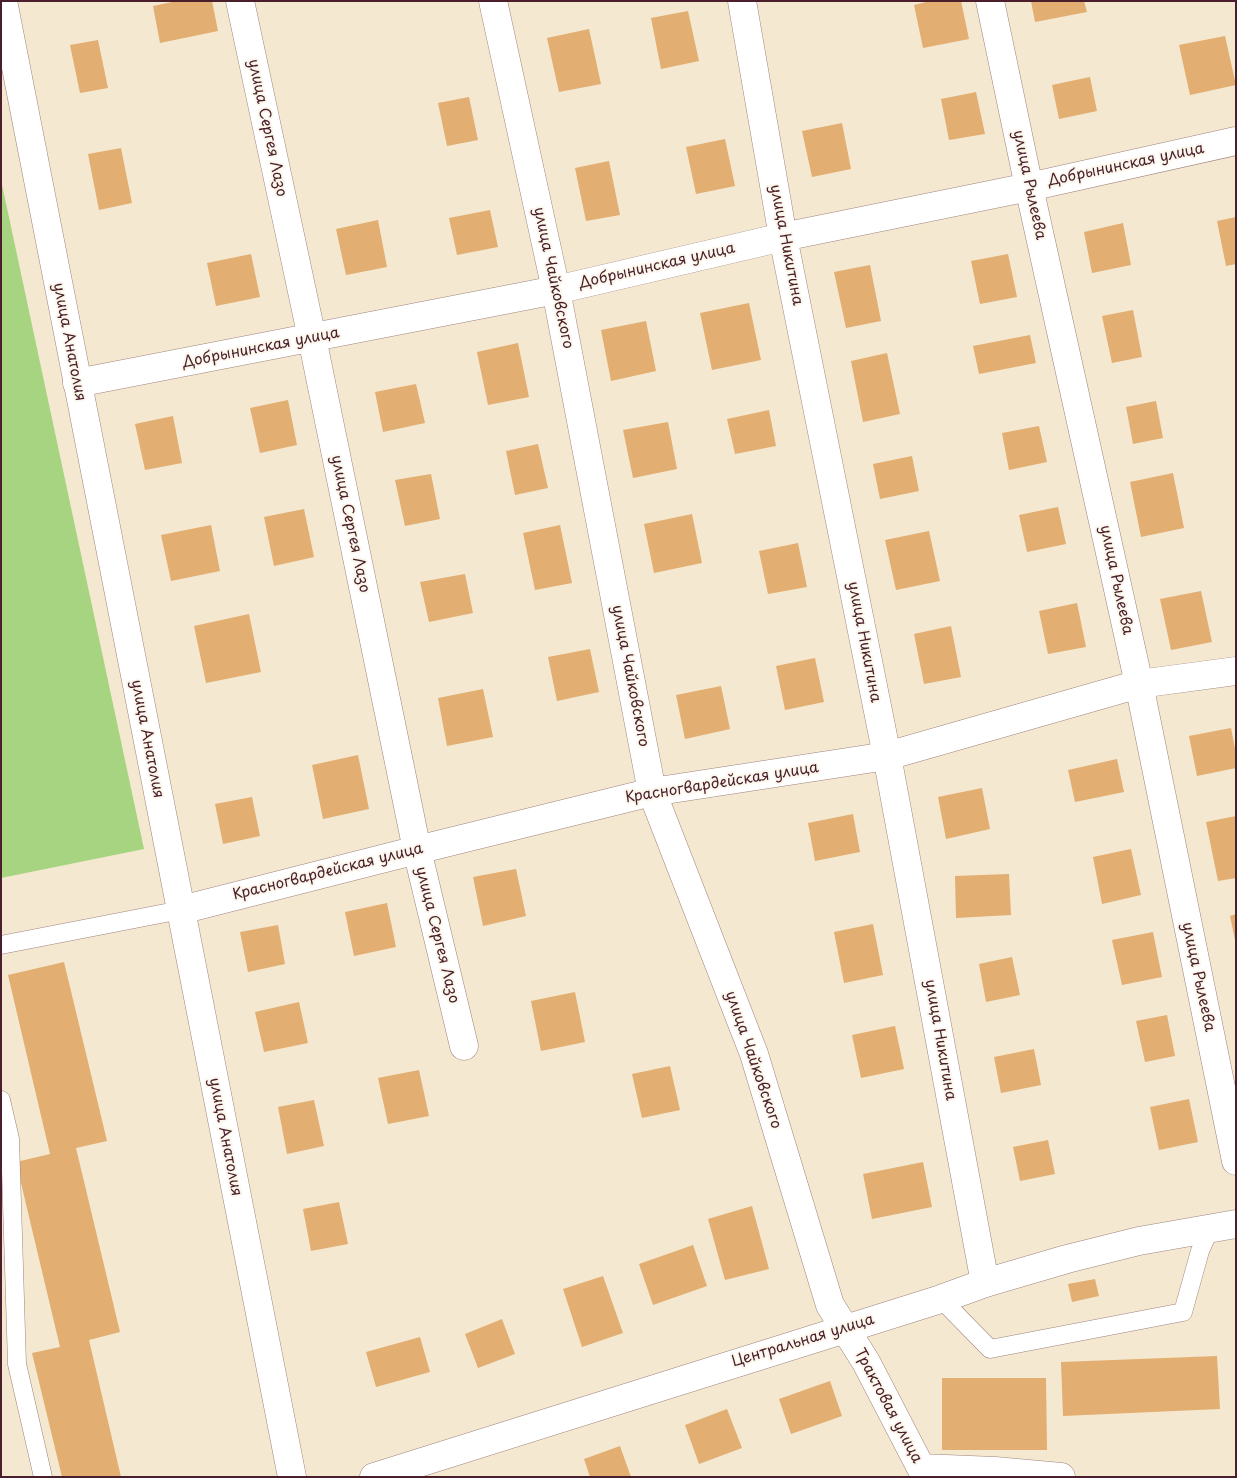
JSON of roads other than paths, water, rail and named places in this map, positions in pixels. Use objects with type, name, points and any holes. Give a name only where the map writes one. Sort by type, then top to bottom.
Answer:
[{"type":"street","name":"улица Анатолия","points":[[3,1],[292,1477]]},
{"type":"street","name":"улица Сергея Лазо","points":[[240,1],[312,338],[417,850],[464,1046]]},
{"type":"street","name":"улица Чайковского","points":[[493,1],[556,290],[652,792],[754,1054],[830,1305],[844,1328]]},
{"type":"street","name":"улица Никитина","points":[[742,1],[783,237],[887,756],[985,1283]]},
{"type":"street","name":"улица Рылеева","points":[[990,1],[1028,187],[1139,684],[1236,1161]]},
{"type":"street","name":"Добрынинская улица","points":[[77,384],[556,290],[783,237],[1028,187],[1236,141]]},
{"type":"street","name":"Красногвардейская улица","points":[[180,910],[652,792],[887,756],[1139,684],[1236,671]]},
{"type":"street","name":"Центральная улица","points":[[374,1477],[941,1299],[985,1283],[1067,1259],[1139,1241],[1223,1226]]},
{"type":"street","name":"Трактовая улица","points":[[844,1328],[866,1362],[921,1468],[995,1471],[1061,1477]]},
{"type":"lane","points":[[1,945],[180,910]]},
{"type":"lane","points":[[1,1100],[10,1140],[17,1364],[42,1477]]},
{"type":"lane","points":[[941,1299],[990,1349],[1183,1312],[1200,1251],[1223,1226]]}]
